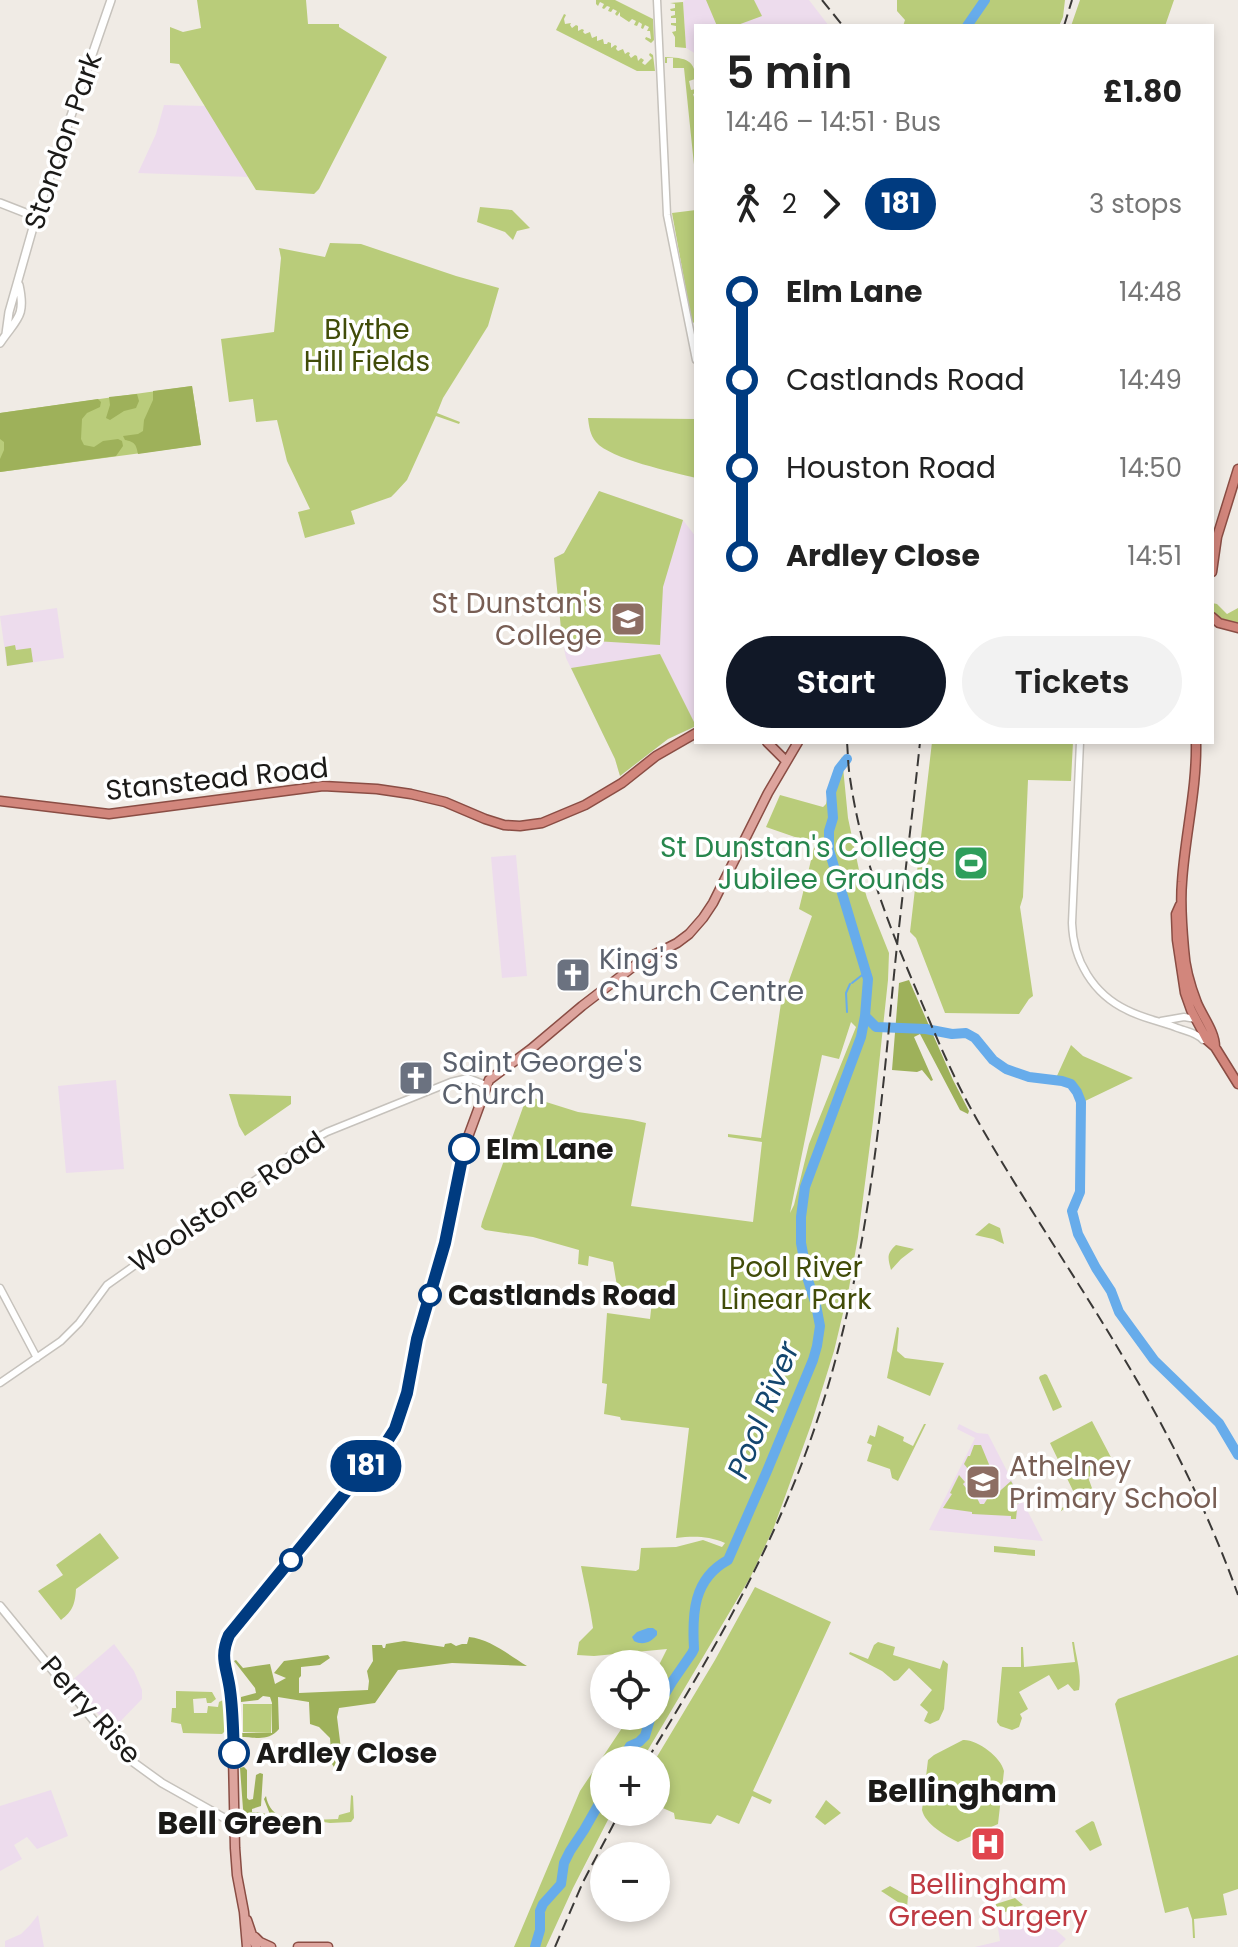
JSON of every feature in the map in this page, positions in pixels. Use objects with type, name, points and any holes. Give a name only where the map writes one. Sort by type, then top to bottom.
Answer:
[{"type":"highway","points":[[1215,538],[1238,469]]},
{"type":"highway","points":[[1214,621],[1238,628]]},
{"type":"highway","name":"Stanstead Road","points":[[0,801],[109,814],[323,786],[411,794],[445,802],[504,825],[520,826],[542,823],[585,805],[694,734]]},
{"type":"highway","points":[[1196,744],[1196,772],[1180,905],[1176,914],[1178,957],[1188,1013],[1200,1018],[1215,1039],[1215,1047]]},
{"type":"highway","points":[[1180,905],[1186,966],[1207,1040],[1215,1047],[1238,1084]]},
{"type":"main road","name":"Stondon Park","points":[[0,343],[6,334],[17,297],[36,217],[111,0]]},
{"type":"main road","points":[[0,203],[36,217]]},
{"type":"main road","points":[[769,744],[786,761]]},
{"type":"main road","points":[[247,1947],[237,1875],[230,1688],[223,1662],[229,1635],[395,1429],[445,1243],[466,1140],[486,1085],[495,1074],[638,963],[689,934],[713,903],[797,744]]},
{"type":"main road","name":"Perry Rise","points":[[0,1606],[95,1722],[133,1762],[162,1783],[235,1824]]},
{"type":"main road","points":[[244,1912],[256,1947]]},
{"type":"main road","points":[[252,1933],[260,1942],[271,1947]]},
{"type":"main road","points":[[298,1947],[328,1947]]},
{"type":"street","points":[[657,0],[667,215],[694,350]]},
{"type":"street","points":[[1080,744],[1072,923],[1074,942],[1085,972],[1105,996],[1135,1014],[1207,1040]]},
{"type":"street","points":[[1161,1021],[1188,1013]]},
{"type":"street","name":"Woolstone Road","points":[[0,1383],[61,1341],[79,1323],[107,1285],[309,1142],[451,1082],[468,1078],[486,1085]]},
{"type":"street","points":[[0,1288],[37,1358]]},
{"type":"shaded area","points":[[809,0],[827,24],[694,24],[694,53],[686,48],[683,2]]},
{"type":"shaded area","points":[[164,105],[205,106],[249,177],[138,173],[156,134]]},
{"type":"shaded area","name":"St Dunstan's College","points":[[599,491],[683,520],[694,534],[694,727],[668,739],[620,776],[615,759],[566,658],[554,558],[564,553]]},
{"type":"shaded area","points":[[57,608],[64,658],[7,666],[0,616]]},
{"type":"shaded area","points":[[516,855],[527,976],[502,978],[491,857]]},
{"type":"shaded area","points":[[116,1080],[124,1169],[66,1173],[58,1086]]},
{"type":"shaded area","name":"Athelney Primary School","points":[[959,1424],[977,1433],[988,1434],[1043,1541],[929,1530],[975,1438],[957,1429]]},
{"type":"shaded area","points":[[114,1644],[134,1671],[142,1690],[142,1699],[112,1730],[70,1682]]},
{"type":"shaded area","points":[[51,1790],[68,1836],[37,1849],[27,1837],[14,1845],[22,1859],[0,1871],[0,1806]]},
{"type":"shaded area","points":[[1025,1912],[1035,1928],[1047,1922],[1066,1939],[1058,1947],[975,1947],[1000,1941],[997,1922]]},
{"type":"shaded area","points":[[38,1915],[44,1947],[5,1947],[5,1941],[21,1934]]},
{"type":"green space","points":[[197,0],[306,0],[308,24],[339,24],[339,27],[387,57],[314,194],[256,190],[179,64],[170,63],[170,27],[183,32],[201,28]]},
{"type":"green space","points":[[596,0],[615,0],[653,19],[654,40],[651,43],[645,39],[651,39],[650,31],[647,31],[649,27],[645,25],[641,28],[639,22],[637,26],[634,25],[636,21],[632,19],[629,22],[620,16],[620,12],[617,16],[617,11],[608,11],[610,7],[607,6],[602,8],[604,4],[600,2],[598,6]]},
{"type":"green space","points":[[706,0],[754,0],[762,16],[740,24],[716,24]]},
{"type":"green space","points":[[897,0],[1065,0],[1060,24],[904,24],[905,20],[897,11]]},
{"type":"green space","points":[[1080,0],[1174,0],[1166,24],[1072,24]]},
{"type":"green space","points":[[683,2],[686,48],[675,47],[672,32],[676,31],[676,26],[671,25],[676,23],[676,18],[671,18],[675,11],[670,9],[675,8],[675,4],[670,3]]},
{"type":"green space","points":[[564,14],[565,24],[571,23],[572,28],[578,26],[578,31],[582,29],[585,34],[590,32],[592,38],[597,36],[597,41],[603,39],[604,44],[611,43],[611,48],[615,45],[618,51],[623,49],[625,54],[630,53],[631,58],[635,55],[638,61],[641,58],[645,65],[652,58],[650,53],[653,55],[655,71],[637,71],[556,30]]},
{"type":"green space","points":[[665,57],[684,59],[694,69],[694,79],[689,81],[691,90],[694,89],[694,165],[684,68],[673,68],[673,58],[667,58],[665,63]]},
{"type":"green space","points":[[480,207],[512,210],[530,228],[517,231],[513,240],[505,232],[477,222]]},
{"type":"green space","points":[[694,210],[692,323],[672,213]]},
{"type":"green space","name":"Blythe Hill Fields","points":[[330,243],[361,244],[499,288],[488,326],[443,398],[437,413],[459,424],[436,416],[407,480],[391,497],[351,511],[355,524],[305,538],[298,512],[310,509],[287,461],[277,420],[256,422],[253,399],[229,402],[221,339],[274,332],[281,258],[279,248],[325,257]]},
{"type":"green space","points":[[192,386],[201,445],[0,472],[0,413]]},
{"type":"green space","points":[[192,386],[201,445],[138,454],[134,444],[123,436],[143,431],[153,391]]},
{"type":"green space","points":[[137,394],[139,401],[136,408],[110,420],[106,418],[109,397]]},
{"type":"green space","points":[[98,399],[100,407],[82,419],[81,439],[84,445],[94,447],[103,441],[118,439],[123,446],[116,456],[0,472],[4,442],[0,439],[0,413]]},
{"type":"green space","points":[[588,418],[694,419],[694,477],[614,454],[596,442]]},
{"type":"green space","points":[[599,491],[683,520],[663,587],[660,645],[562,639],[554,558],[564,553]]},
{"type":"green space","points":[[1214,603],[1227,614],[1238,608],[1238,623],[1215,617]]},
{"type":"green space","points":[[15,645],[16,650],[31,648],[33,662],[7,666],[5,647]]},
{"type":"green space","points":[[660,654],[694,727],[668,739],[620,776],[615,759],[571,668]]},
{"type":"green space","name":"St Dunstan's College Jubilee Grounds","points":[[932,744],[1073,744],[1071,781],[1028,780],[1020,907],[1033,996],[1019,1014],[945,1013],[916,938],[910,932]]},
{"type":"green space","name":"Pool River Linear Park","points":[[842,757],[848,818],[859,870],[889,953],[858,1237],[834,1351],[774,1527],[751,1576],[670,1713],[670,1650],[590,1650],[590,1656],[577,1655],[579,1642],[593,1628],[581,1566],[636,1571],[639,1569],[641,1548],[676,1547],[703,1540],[722,1547],[725,1543],[701,1537],[676,1538],[689,1428],[621,1420],[620,1417],[604,1414],[607,1384],[602,1383],[607,1313],[650,1319],[653,1292],[617,1286],[613,1262],[589,1256],[588,1266],[578,1264],[579,1250],[481,1227],[527,1096],[578,1112],[646,1123],[631,1206],[753,1222],[762,1142],[728,1137],[728,1134],[761,1138],[781,1003],[812,916],[799,909],[815,844],[766,827],[780,795],[823,807],[831,780]],"holes":[[[851,1022],[856,1027],[809,1144],[790,1213],[822,1055],[839,1059]]]},
{"type":"green space","points":[[909,980],[968,1114],[960,1110],[920,1034],[914,1037],[933,1080],[922,1070],[892,1070],[899,983]]},
{"type":"green space","points":[[1071,1045],[1083,1056],[1133,1078],[1083,1102],[1074,1086],[1056,1078]]},
{"type":"green space","points":[[229,1094],[291,1096],[291,1104],[245,1136]]},
{"type":"green space","points":[[989,1223],[1000,1228],[1004,1244],[975,1235]]},
{"type":"green space","points":[[896,1245],[914,1249],[891,1270],[889,1256]]},
{"type":"green space","points":[[897,1327],[897,1351],[905,1358],[944,1363],[930,1396],[887,1378]]},
{"type":"green space","points":[[1045,1374],[1062,1407],[1053,1411],[1039,1378]]},
{"type":"green space","points":[[1092,1421],[1116,1467],[1088,1477],[1092,1496],[1061,1511],[1077,1499],[1050,1443]]},
{"type":"green space","points":[[924,1424],[898,1481],[892,1478],[890,1469],[867,1461],[872,1445],[867,1443],[870,1435],[875,1437],[878,1425],[904,1437],[903,1441],[913,1446]]},
{"type":"green space","points":[[974,1445],[981,1445],[993,1474],[974,1473],[964,1464]]},
{"type":"green space","points":[[959,1475],[980,1504],[1011,1481],[1022,1501],[1015,1506],[1016,1519],[943,1508]]},
{"type":"green space","points":[[100,1533],[119,1558],[76,1589],[73,1607],[61,1620],[38,1591],[63,1575],[56,1565]]},
{"type":"green space","points":[[994,1546],[1035,1550],[1035,1556],[994,1552]]},
{"type":"green space","points":[[755,1587],[831,1622],[753,1791],[772,1800],[770,1804],[752,1796],[739,1824],[717,1815],[711,1824],[675,1819],[674,1813],[670,1811],[670,1746],[663,1746]]},
{"type":"green space","points":[[469,1637],[492,1644],[527,1666],[452,1663],[398,1670],[375,1703],[339,1708],[337,1717],[343,1765],[340,1769],[332,1764],[330,1738],[319,1727],[310,1724],[309,1702],[278,1697],[279,1729],[266,1737],[241,1737],[241,1733],[272,1733],[272,1703],[270,1697],[263,1696],[258,1700],[241,1702],[241,1697],[256,1693],[236,1660],[243,1668],[270,1664],[275,1684],[286,1678],[274,1673],[284,1661],[328,1655],[330,1658],[320,1665],[301,1667],[299,1693],[368,1690],[367,1671],[373,1661],[372,1645],[385,1648],[386,1644],[404,1641],[444,1647],[451,1643],[456,1646],[467,1644]]},
{"type":"green space","points":[[878,1642],[895,1647],[893,1655],[940,1669],[943,1660],[948,1664],[944,1709],[939,1720],[930,1724],[924,1721],[928,1712],[920,1705],[932,1690],[909,1668],[894,1681],[882,1671],[849,1654],[868,1659]]},
{"type":"green space","points":[[1072,1642],[1080,1678],[1079,1690],[1074,1691],[1068,1684],[1058,1690],[1049,1675],[1019,1692],[1028,1709],[1020,1714],[1019,1727],[1012,1730],[1000,1726],[997,1722],[1002,1667],[1021,1667],[1021,1647],[1024,1667],[1075,1662]]},
{"type":"green space","points":[[1238,1655],[1238,1889],[1223,1894],[1227,1915],[1194,1919],[1193,1938],[1188,1907],[1165,1913],[1115,1704],[1118,1699]]},
{"type":"green space","points":[[176,1691],[212,1692],[216,1699],[211,1703],[207,1703],[206,1698],[193,1699],[194,1713],[207,1713],[208,1706],[218,1707],[223,1700],[227,1709],[227,1729],[222,1734],[183,1733],[181,1724],[171,1722],[172,1708],[176,1708]]},
{"type":"green space","points":[[243,1704],[272,1704],[271,1733],[243,1732]]},
{"type":"green space","points":[[621,1730],[660,1730],[650,1746],[610,1746]]},
{"type":"green space","points":[[963,1740],[975,1742],[988,1750],[1004,1771],[998,1824],[958,1842],[932,1825],[922,1810],[928,1760]]},
{"type":"green space","points":[[240,1768],[247,1770],[249,1800],[253,1799],[256,1775],[263,1774],[261,1806],[252,1809],[252,1812],[271,1817],[264,1799],[266,1796],[271,1809],[281,1816],[307,1819],[278,1824],[248,1819],[243,1809]]},
{"type":"green space","points":[[590,1776],[590,1826],[605,1826],[597,1842],[590,1842],[590,1855],[546,1947],[514,1947],[580,1791]]},
{"type":"green space","points":[[351,1795],[354,1818],[351,1822],[311,1820],[338,1819],[339,1815],[350,1812]]},
{"type":"green space","points":[[826,1800],[841,1813],[825,1825],[815,1817]]},
{"type":"green space","points":[[1092,1821],[1102,1845],[1090,1851],[1075,1831]]},
{"type":"green space","points":[[890,1886],[908,1896],[907,1908],[881,1891]]},
{"type":"green space","points":[[1015,1898],[1023,1905],[995,1916],[996,1904]]},
{"type":"water","points":[[648,1628],[657,1631],[657,1635],[644,1643],[634,1641],[632,1637],[637,1632]]},
{"type":"waterway","points":[[968,24],[985,0]]},
{"type":"waterway","points":[[847,759],[839,769],[831,792],[833,818],[829,850],[868,979],[865,1016],[876,1027],[966,1033],[1006,1069],[1029,1077],[1071,1084],[1081,1102],[1080,1192],[1072,1211],[1078,1234],[1111,1291],[1119,1312],[1154,1360],[1219,1423],[1238,1455]]},
{"type":"waterway","points":[[852,983],[866,972]]},
{"type":"waterway","points":[[847,1012],[846,993],[850,984]]},
{"type":"waterway","name":"Pool River","points":[[670,1685],[694,1649],[695,1610],[701,1587],[716,1568],[728,1560],[813,1360],[820,1326],[801,1243],[805,1187],[861,1037],[865,1016]]},
{"type":"waterway","name":"Pool River","points":[[630,1746],[639,1742],[647,1730]]},
{"type":"waterway","name":"Pool River","points":[[535,1947],[543,1904],[561,1884],[564,1863],[590,1820]]},
{"type":"railway","points":[[822,0],[841,24]]},
{"type":"railway","points":[[1065,24],[1072,0]]},
{"type":"railway","points":[[847,744],[854,804],[874,878],[900,951],[946,1058],[988,1139],[1155,1413],[1200,1502],[1238,1595]]},
{"type":"railway","points":[[655,1746],[713,1649],[772,1534],[805,1455],[839,1345],[872,1177],[920,744]]},
{"type":"railway","points":[[555,1947],[583,1882],[613,1826]]},
{"type":"bus line","name":"181","points":[[234,1753],[230,1688],[223,1662],[225,1644],[229,1635],[395,1429],[407,1393],[420,1323],[445,1243],[464,1149]]},
{"type":"place","name":"St Dunstan's College","points":[[628,619]]},
{"type":"place","name":"St Dunstan's College Jubilee Grounds","points":[[971,863]]},
{"type":"place","name":"King's Church Centre","points":[[573,975]]},
{"type":"place","name":"Saint George's Church","points":[[416,1078]]},
{"type":"place","name":"Elm Lane","points":[[464,1149]]},
{"type":"place","name":"Castlands Road","points":[[430,1295]]},
{"type":"place","name":"Athelney Primary School","points":[[983,1482]]},
{"type":"place","name":"Ardley Close","points":[[234,1753]]},
{"type":"place","name":"Bellingham Green Surgery","points":[[988,1844]]},
{"type":"district","name":"Bellingham","points":[[962,1790]]},
{"type":"district","name":"Bell Green","points":[[240,1822]]}]
